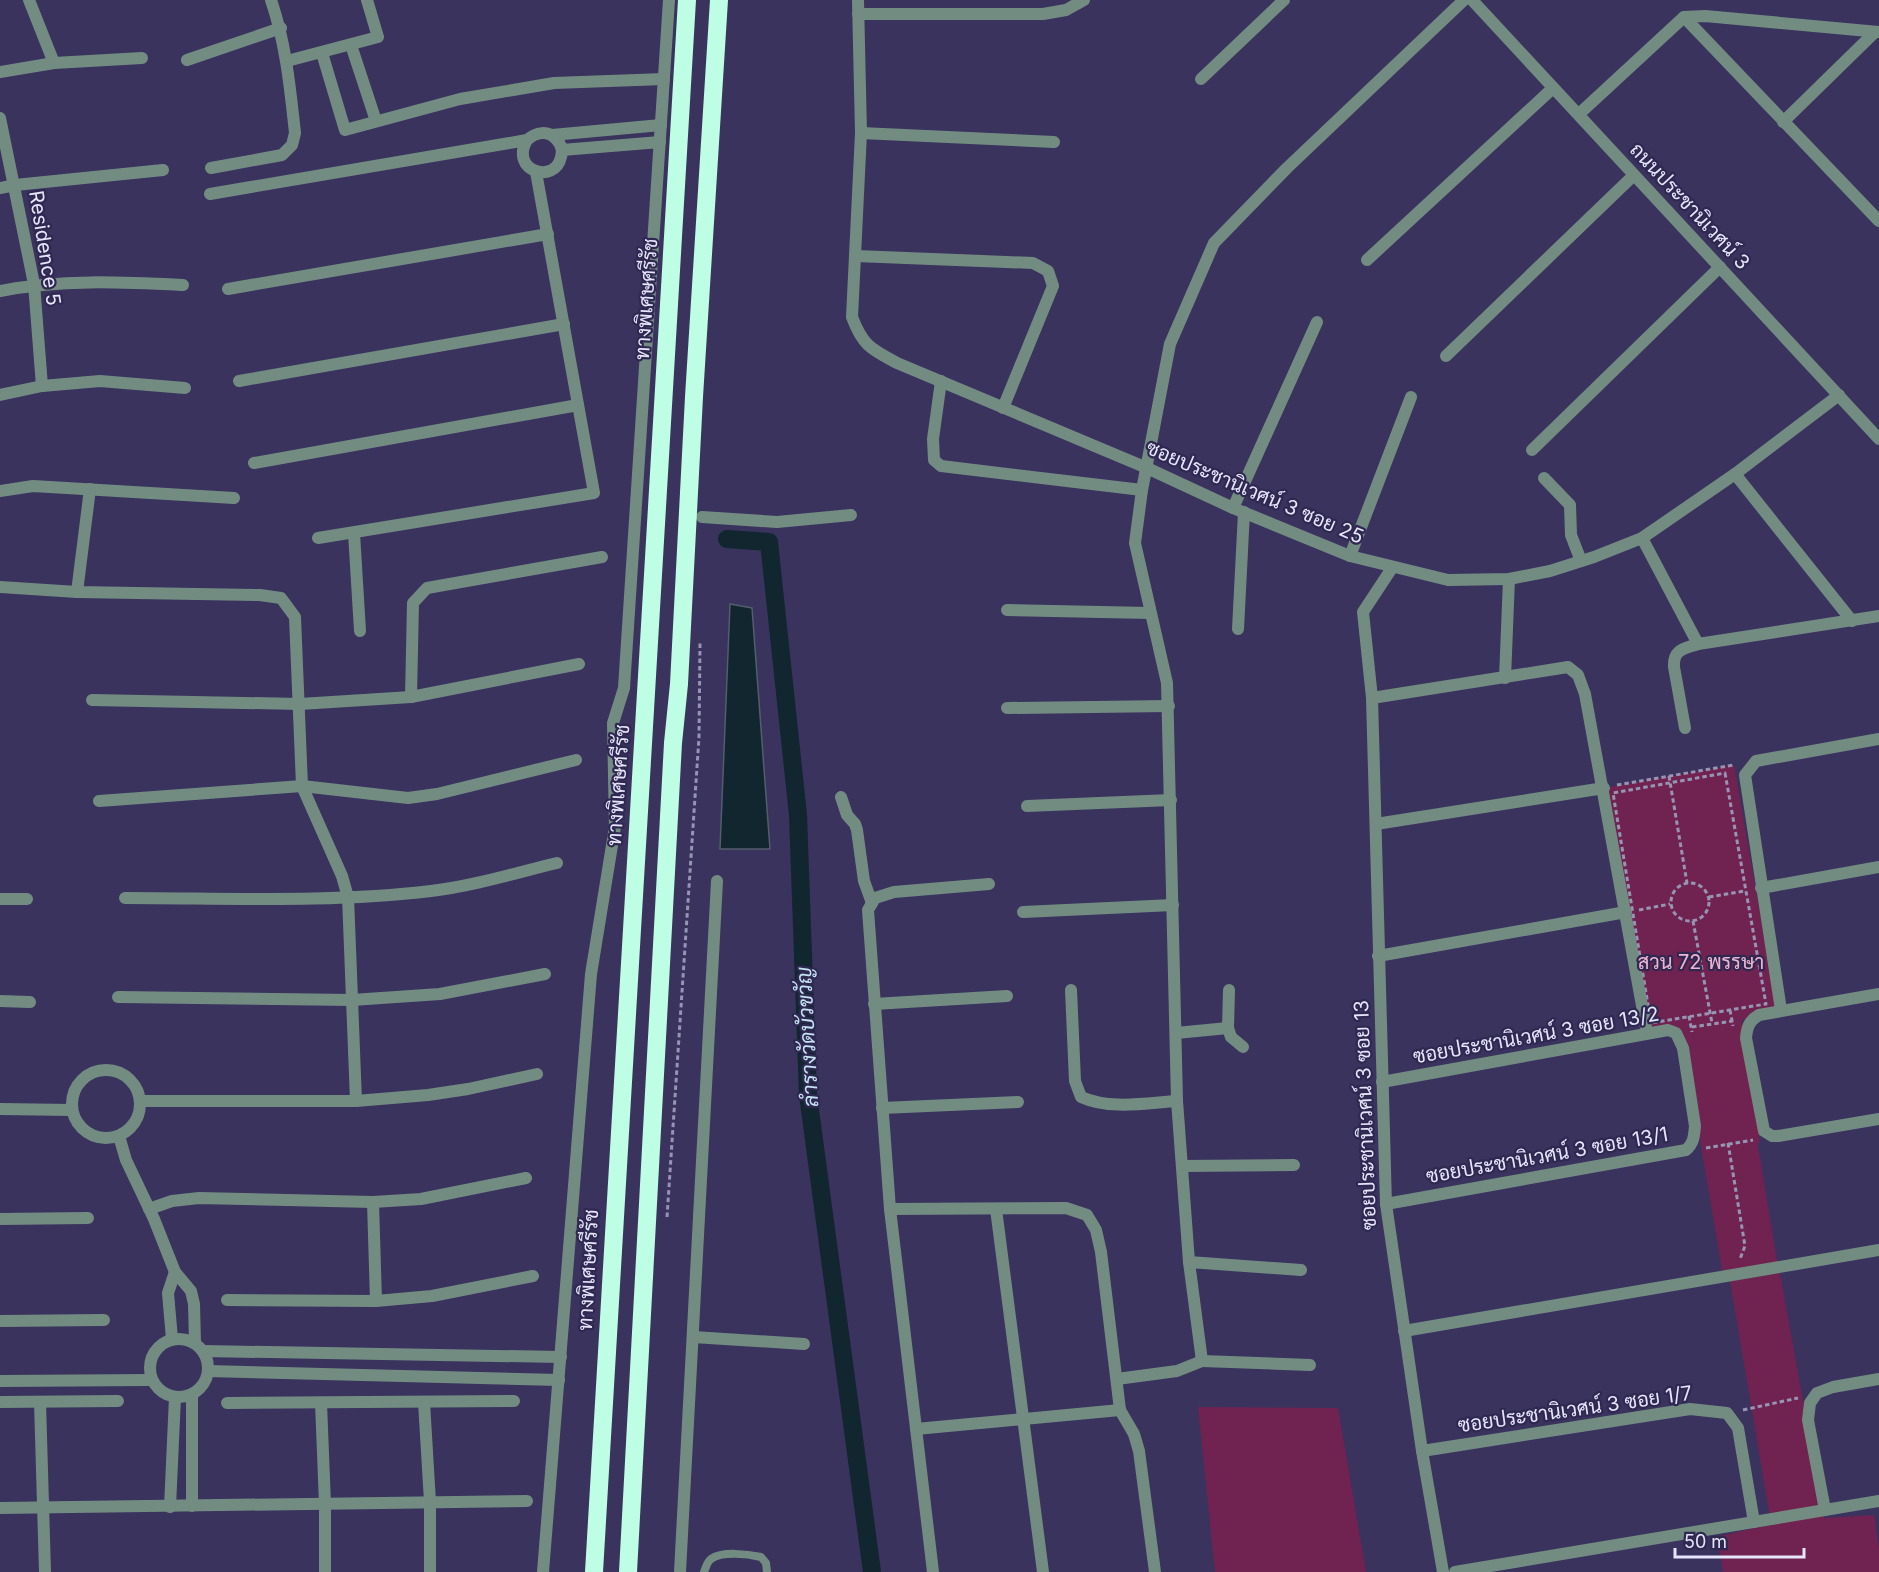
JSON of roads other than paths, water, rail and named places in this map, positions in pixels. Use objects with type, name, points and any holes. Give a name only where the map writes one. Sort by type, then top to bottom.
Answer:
[{"type":"highway","name":"ทางพิเศษศรีรัช","points":[[594,1572],[687,0]]},
{"type":"highway","points":[[628,1572],[671,779],[719,0]]},
{"type":"street","points":[[29,0],[54,63]]},
{"type":"street","points":[[211,168],[282,155],[292,144],[295,133],[287,61],[281,28],[271,0]]},
{"type":"street","points":[[287,61],[378,37],[367,0]]},
{"type":"street","points":[[543,1572],[591,974],[615,827],[613,723],[624,688],[669,0]]},
{"type":"street","points":[[858,0],[861,133],[856,256],[1033,263],[1048,271],[1053,286],[1003,408]]},
{"type":"street","points":[[858,14],[1043,14],[1066,10],[1084,0]]},
{"type":"street","points":[[1200,79],[1284,0]]},
{"type":"street","points":[[1202,1361],[1189,1262],[1177,1101],[1168,706],[1164,667],[1135,543],[1142,490],[1170,344],[1214,243],[1287,168],[1464,0]]},
{"type":"street","name":"ถนนประชานิเวศน์ 3","points":[[1473,0],[1879,439]]},
{"type":"street","points":[[1579,114],[1684,17],[1704,16],[1877,32]]},
{"type":"street","points":[[1684,17],[1783,122],[1874,207],[1879,221]]},
{"type":"street","points":[[187,60],[281,28]]},
{"type":"street","points":[[1783,122],[1877,32]]},
{"type":"street","points":[[351,45],[376,121]]},
{"type":"street","points":[[321,53],[345,130],[460,99],[554,83],[663,79]]},
{"type":"street","points":[[0,72],[54,63],[142,58]]},
{"type":"street","points":[[1367,260],[1553,88]]},
{"type":"street","name":"Residence 5","points":[[0,118],[34,284],[42,386]]},
{"type":"street","points":[[210,194],[527,140],[538,134],[552,135],[661,125]]},
{"type":"street","points":[[861,133],[1054,142]]},
{"type":"street","points":[[527,140],[523,158],[531,168],[543,172],[555,168],[559,163],[562,150],[552,135]]},
{"type":"street","points":[[562,150],[660,142]]},
{"type":"street","points":[[0,188],[163,170]]},
{"type":"street","points":[[318,538],[594,493],[536,171]]},
{"type":"street","points":[[1446,356],[1634,175]]},
{"type":"street","points":[[228,289],[548,234]]},
{"type":"street","name":"ซอยประชานิเวศน์ 3 ซอย 25","points":[[856,256],[852,317],[860,338],[875,352],[1147,468],[1238,510],[1350,556],[1448,580],[1509,579],[1550,571],[1642,538],[1735,474],[1839,395]]},
{"type":"street","points":[[1532,450],[1720,267]]},
{"type":"street","points":[[0,291],[34,284],[108,282],[183,285]]},
{"type":"street","points":[[1238,630],[1238,510],[1317,322]]},
{"type":"street","points":[[239,381],[564,324]]},
{"type":"street","points":[[0,395],[42,386],[100,381],[185,388]]},
{"type":"street","points":[[941,381],[932,448],[936,464],[1142,490]]},
{"type":"street","points":[[1350,556],[1411,398]]},
{"type":"street","points":[[254,462],[578,405]]},
{"type":"street","points":[[1735,474],[1852,621]]},
{"type":"street","points":[[1544,478],[1570,506],[1571,535],[1581,561]]},
{"type":"street","points":[[0,491],[33,486],[234,498]]},
{"type":"street","points":[[77,592],[90,489]]},
{"type":"street","points":[[702,518],[777,522],[851,515]]},
{"type":"street","points":[[354,533],[360,630]]},
{"type":"street","points":[[1642,538],[1698,644]]},
{"type":"street","points":[[411,697],[413,603],[427,588],[602,557]]},
{"type":"street","name":"ซอยประชานิเวศน์ 3 ซอย 13","points":[[1392,568],[1363,612],[1372,698],[1386,1204],[1422,1451],[1443,1572]]},
{"type":"street","points":[[1505,678],[1509,579]]},
{"type":"street","points":[[0,587],[77,592],[260,595],[281,598],[295,617],[302,786],[342,876],[348,897],[356,1101]]},
{"type":"street","points":[[1007,610],[1150,613]]},
{"type":"street","points":[[1685,728],[1673,658],[1677,653],[1698,644],[1879,616]]},
{"type":"street","points":[[92,700],[300,704],[411,697],[579,664]]},
{"type":"street","points":[[1372,698],[1568,667],[1578,675],[1585,694],[1629,912],[1647,1033]]},
{"type":"street","points":[[1007,708],[1168,706]]},
{"type":"street","points":[[1780,1010],[1758,889],[1745,775],[1748,768],[1756,761],[1879,739]]},
{"type":"street","points":[[99,801],[302,786],[408,798],[437,794],[576,760]]},
{"type":"street","points":[[1376,824],[1604,788]]},
{"type":"street","points":[[841,797],[847,815],[857,830],[864,881],[872,903]]},
{"type":"street","points":[[1027,806],[1171,800]]},
{"type":"street","points":[[125,898],[348,897],[453,888],[557,863]]},
{"type":"street","points":[[1758,889],[1879,867]]},
{"type":"street","points":[[680,1572],[717,881]]},
{"type":"street","points":[[933,1572],[890,1209],[868,910],[875,898],[894,892],[989,885]]},
{"type":"street","points":[[0,899],[27,899]]},
{"type":"street","points":[[1023,912],[1173,905]]},
{"type":"street","points":[[1378,956],[1629,912]]},
{"type":"street","points":[[118,997],[352,1000],[440,994],[545,974]]},
{"type":"street","points":[[1071,990],[1074,1081],[1081,1097],[1091,1102],[1108,1104],[1177,1101]]},
{"type":"street","points":[[1229,990],[1228,1028],[1231,1037],[1242,1047]]},
{"type":"street","points":[[1879,994],[1759,1015],[1751,1020],[1746,1038],[1764,1131],[1772,1136],[1879,1119]]},
{"type":"street","points":[[874,1004],[1007,996]]},
{"type":"street","points":[[0,1001],[30,1002]]},
{"type":"street","points":[[1176,1033],[1228,1028]]},
{"type":"street","name":"ซอยประชานิเวศน์ 3 ซอย 13/2","points":[[1383,1082],[1668,1030],[1676,1033],[1683,1048],[1689,1087]]},
{"type":"street","points":[[100,1071],[114,1071],[127,1077],[136,1088],[140,1101],[138,1116],[131,1128],[119,1136],[105,1138],[91,1135],[79,1126],[72,1110],[77,1086],[87,1076],[100,1071]]},
{"type":"street","points":[[140,1101],[356,1101],[428,1095],[537,1074]]},
{"type":"street","name":"ซอยประชานิเวศน์ 3 ซอย 13/1","points":[[1386,1204],[1686,1150],[1694,1139],[1695,1126],[1689,1087]]},
{"type":"street","points":[[882,1108],[1018,1102]]},
{"type":"street","points":[[0,1109],[72,1110]]},
{"type":"street","points":[[119,1136],[126,1160],[175,1272],[191,1291],[199,1347],[208,1361],[206,1380],[200,1388],[192,1394],[175,1397],[165,1394],[152,1380],[149,1370],[150,1360],[155,1350],[172,1339],[184,1339],[199,1347],[561,1357]]},
{"type":"street","points":[[1182,1166],[1294,1165]]},
{"type":"street","points":[[149,1209],[172,1201],[199,1198],[373,1202],[421,1199],[526,1178]]},
{"type":"street","points":[[373,1202],[376,1301]]},
{"type":"street","points":[[890,1209],[1066,1208],[1087,1215],[1096,1230],[1099,1241],[1120,1410],[1134,1434],[1139,1451],[1155,1572]]},
{"type":"street","points":[[996,1209],[1043,1572]]},
{"type":"street","points":[[0,1219],[88,1218]]},
{"type":"street","points":[[1404,1331],[1879,1250]]},
{"type":"street","points":[[1189,1262],[1301,1270]]},
{"type":"street","points":[[172,1339],[168,1293],[175,1272]]},
{"type":"street","points":[[227,1300],[376,1301],[432,1296],[533,1276]]},
{"type":"street","points":[[0,1320],[104,1320]]},
{"type":"street","points":[[693,1337],[804,1344]]},
{"type":"street","points":[[1117,1379],[1166,1373],[1202,1361],[1311,1365]]},
{"type":"street","points":[[208,1371],[559,1380]]},
{"type":"street","points":[[1825,1510],[1808,1420],[1810,1403],[1817,1393],[1833,1386],[1879,1379]]},
{"type":"street","points":[[0,1381],[152,1380]]},
{"type":"street","points":[[192,1394],[192,1506]]},
{"type":"street","points":[[170,1507],[175,1397]]},
{"type":"street","points":[[0,1402],[118,1401]]},
{"type":"street","points":[[227,1403],[514,1401]]},
{"type":"street","points":[[40,1402],[45,1572]]},
{"type":"street","points":[[424,1402],[430,1502],[430,1572]]},
{"type":"street","points":[[321,1403],[325,1572]]},
{"type":"street","name":"ซอยประชานิเวศน์ 3 ซอย 1/7","points":[[1422,1451],[1690,1409],[1727,1413],[1738,1428],[1754,1522]]},
{"type":"street","points":[[916,1429],[1120,1410]]},
{"type":"street","points":[[0,1508],[527,1501]]},
{"type":"street","points":[[1455,1572],[1879,1501]]},
{"type":"lane","points":[[704,1572],[707,1563],[713,1557],[722,1555],[761,1557],[766,1563],[767,1572]]},
{"type":"water","points":[[730,604],[752,608],[770,849],[720,849]]},
{"type":"waterway","name":"ลำรางวัดบัวขวัญ","points":[[727,539],[769,542],[798,815],[808,1095],[872,1572]]},
{"type":"park label","name":"สวน 72 พรรษา","points":[[1701,962]]}]
